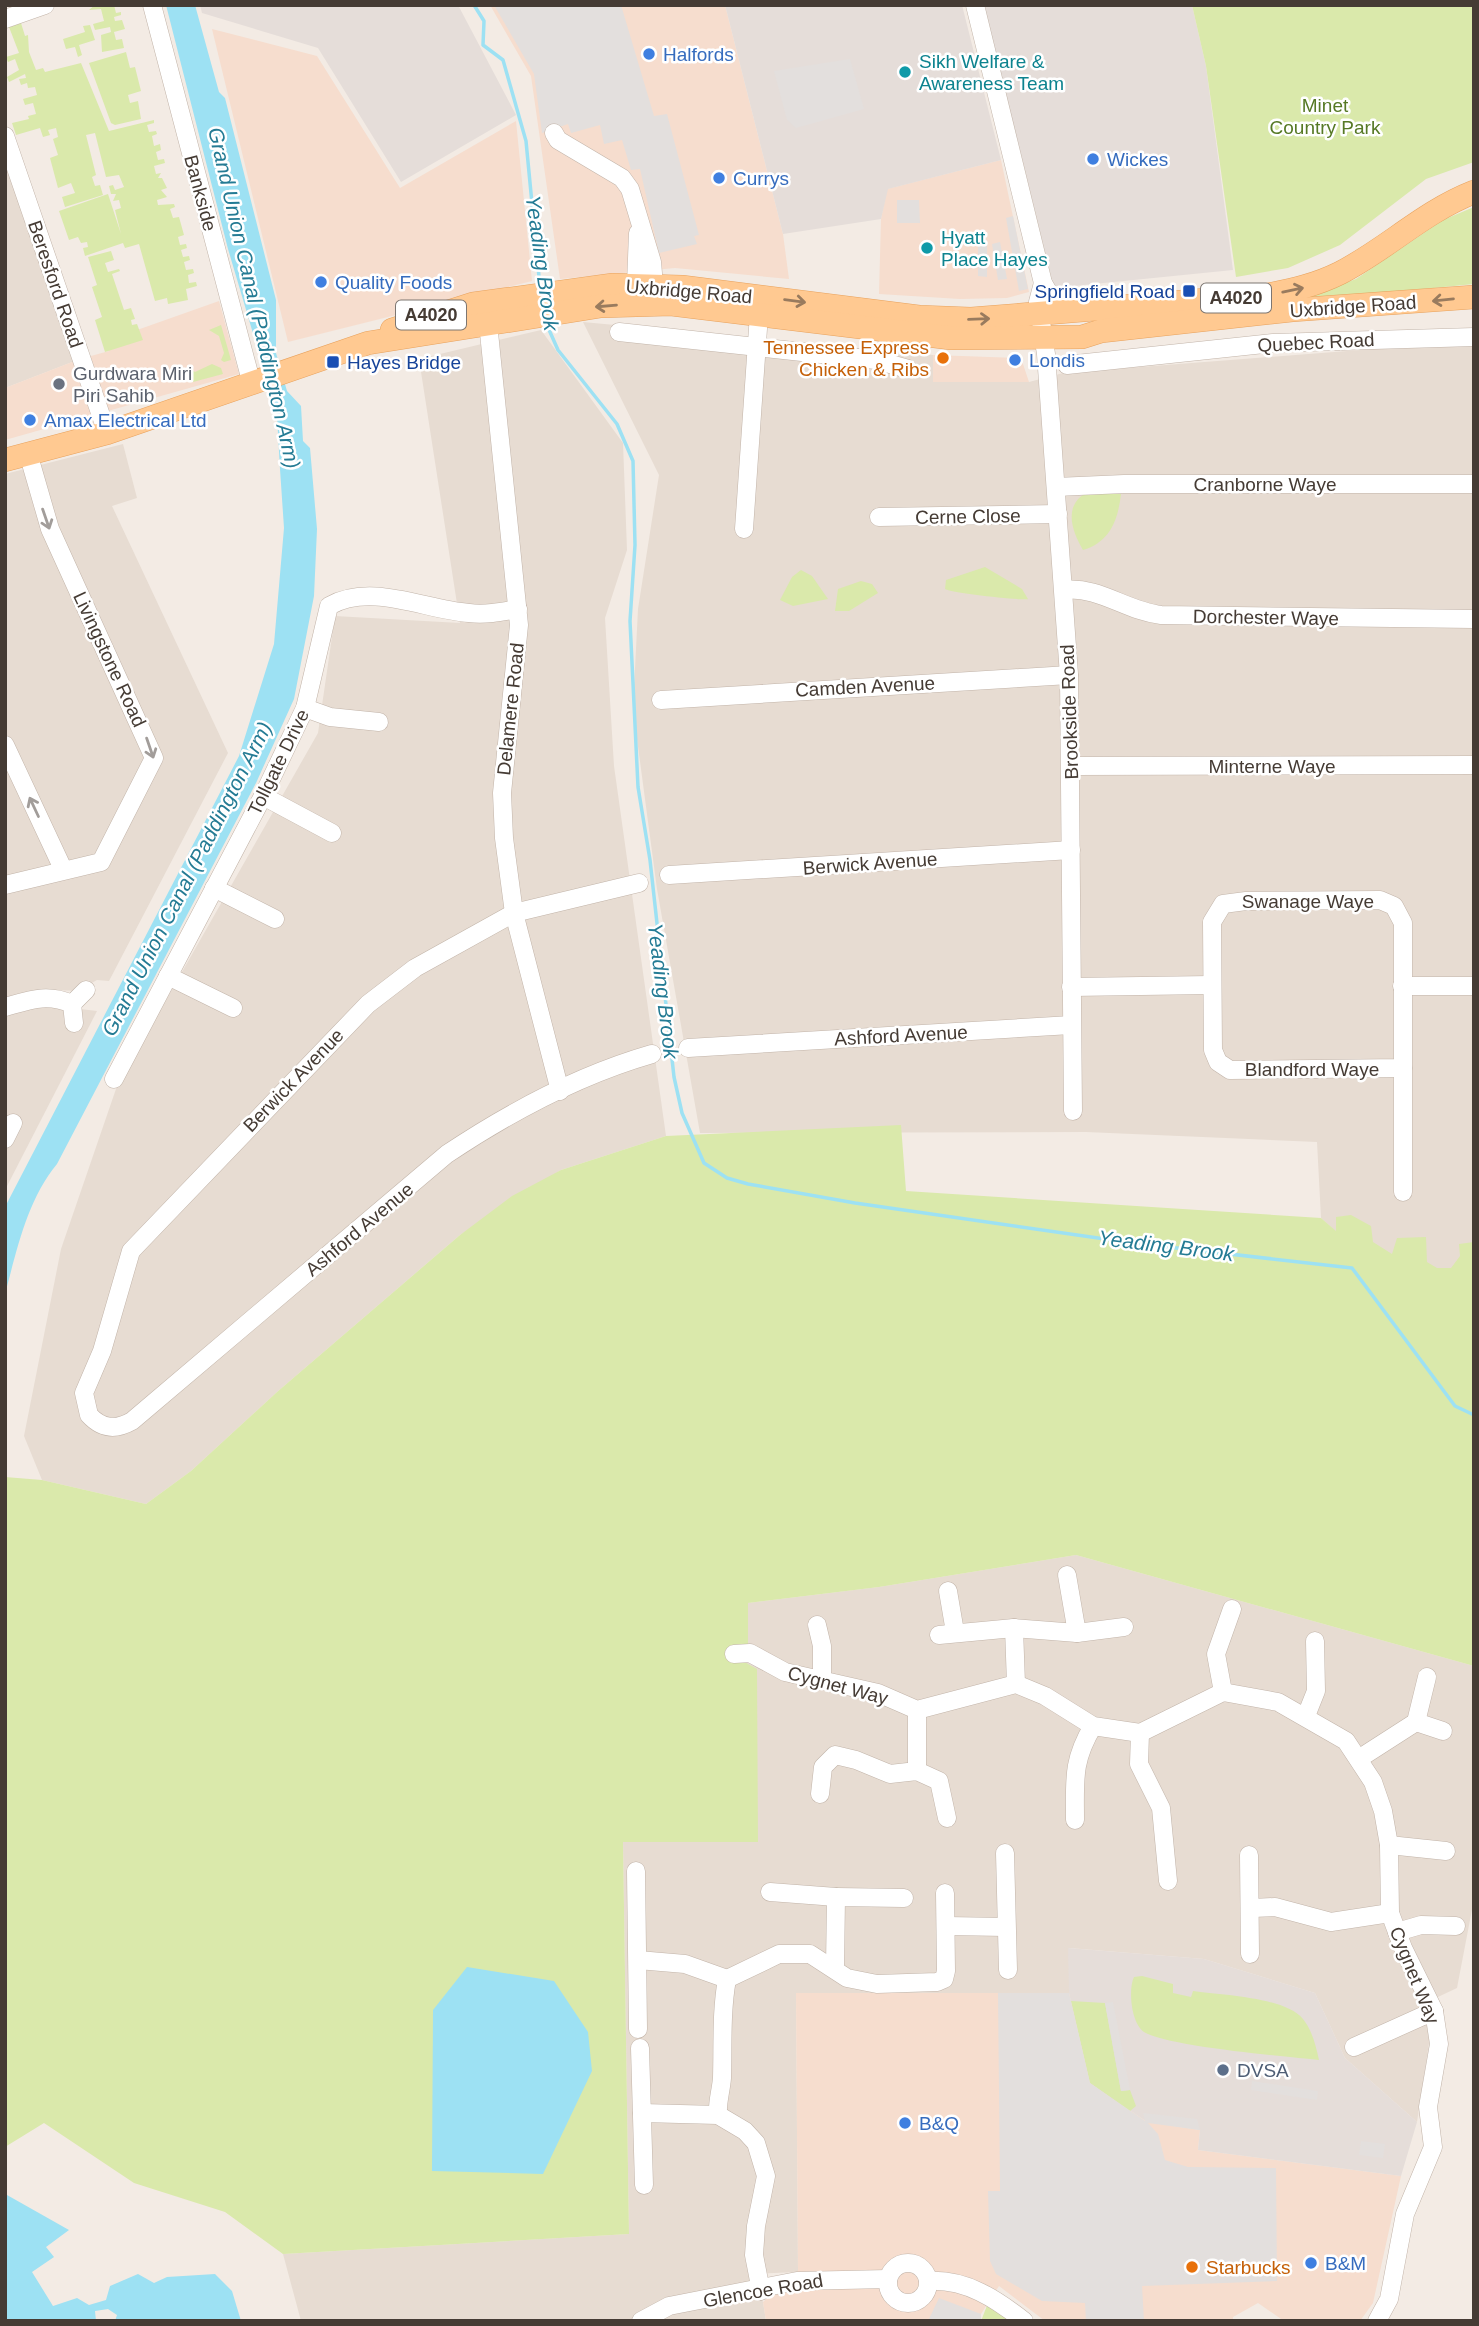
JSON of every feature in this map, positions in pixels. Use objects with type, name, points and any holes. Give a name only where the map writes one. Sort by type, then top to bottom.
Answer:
[{"type":"main road","name":"Uxbridge Road","points":[[254,380],[368,343],[396,328],[523,306],[645,291],[919,317],[971,319],[1267,295],[1308,286],[1342,272],[1429,213],[1474,192]]},
{"type":"main road","name":"Uxbridge Road","points":[[645,291],[759,314],[951,338],[1082,337],[1101,331],[1292,310],[1474,297]]},
{"type":"main road","name":"Uxbridge Road","points":[[449,320],[488,323],[523,306]]},
{"type":"main road","name":"A4020","points":[[5,460],[107,433],[254,380]]},
{"type":"street","points":[[5,19],[45,5]]},
{"type":"street","name":"Bankside","points":[[152,5],[254,380]]},
{"type":"street","points":[[975,5],[1043,283],[1056,305],[1079,311]]},
{"type":"street","points":[[554,133],[558,140],[622,178],[630,189],[639,219],[645,291]]},
{"type":"street","name":"Beresford Road","points":[[5,136],[107,433]]},
{"type":"street","points":[[1043,283],[1038,298],[1039,314],[1059,327],[1086,326],[1101,331]]},
{"type":"street","points":[[744,530],[759,314]]},
{"type":"street","name":"Brookside Road","points":[[1039,314],[1045,338],[1069,675],[1073,1111]]},
{"type":"street","name":"Delamere Road","points":[[488,323],[518,640],[502,793],[514,913],[559,1091]]},
{"type":"street","points":[[1156,324],[1158,355]]},
{"type":"street","points":[[619,332],[876,360],[908,369]]},
{"type":"street","name":"Quebec Road","points":[[1067,365],[1309,341],[1474,337]]},
{"type":"street","name":"Livingstone Road","points":[[28,453],[50,529],[154,753],[154,761],[104,859],[92,866],[63,869]]},
{"type":"street","name":"Cranborne Waye","points":[[1056,488],[1124,484],[1474,484]]},
{"type":"street","name":"Cerne Close","points":[[879,517],[1058,514]]},
{"type":"street","name":"Dorchester Waye","points":[[1064,590],[1096,592],[1141,612],[1161,615],[1474,619]]},
{"type":"street","name":"Tollgate Drive","points":[[114,1079],[263,796],[305,708],[326,613],[332,604],[376,597],[416,601],[468,613],[517,609]]},
{"type":"street","name":"Camden Avenue","points":[[661,700],[1069,675]]},
{"type":"street","points":[[305,708],[330,717],[379,722]]},
{"type":"street","points":[[5,745],[63,869],[5,885]]},
{"type":"street","name":"Minterne Waye","points":[[1071,766],[1474,765]]},
{"type":"street","points":[[263,796],[332,833]]},
{"type":"street","name":"Berwick Avenue","points":[[669,876],[1071,850]]},
{"type":"street","name":"Berwick Avenue","points":[[89,1415],[84,1399],[85,1388],[102,1351],[126,1259],[137,1242],[378,995],[462,940],[514,913],[639,883]]},
{"type":"street","points":[[214,888],[275,919]]},
{"type":"street","name":"Swanage Waye","points":[[1211,985],[1212,922],[1223,904],[1246,901],[1380,900],[1394,906],[1402,918],[1402,986]]},
{"type":"street","points":[[168,976],[233,1008]]},
{"type":"street","points":[[1071,987],[1211,985]]},
{"type":"street","name":"Blandford Waye","points":[[1211,985],[1214,1055],[1226,1068],[1403,1068]]},
{"type":"street","points":[[1402,986],[1474,986]]},
{"type":"street","name":"Blandford Waye","points":[[1402,986],[1403,1192]]},
{"type":"street","points":[[72,1004],[86,990]]},
{"type":"street","points":[[5,1007],[46,996],[72,1004]]},
{"type":"street","points":[[72,1004],[74,1023]]},
{"type":"street","name":"Ashford Avenue","points":[[688,1048],[1071,1025]]},
{"type":"street","name":"Ashford Avenue","points":[[89,1415],[108,1427],[119,1427],[132,1421],[447,1154],[491,1126],[559,1091],[604,1070],[652,1054]]},
{"type":"street","points":[[1067,1575],[1077,1633]]},
{"type":"street","points":[[948,1591],[947,1634],[1014,1628],[1077,1633],[1124,1627]]},
{"type":"street","points":[[917,1771],[917,1710],[1016,1684],[1045,1696],[1093,1726],[1140,1733],[1223,1692],[1216,1654],[1232,1609]]},
{"type":"street","points":[[817,1625],[822,1646],[821,1680]]},
{"type":"street","points":[[1014,1628],[1016,1684]]},
{"type":"street","points":[[1306,1716],[1316,1691],[1315,1641]]},
{"type":"street","name":"Cygnet Way","points":[[734,1654],[750,1653],[785,1672],[878,1693],[917,1710]]},
{"type":"street","points":[[1360,1758],[1416,1722],[1427,1677]]},
{"type":"street","name":"Cygnet Way","points":[[1223,1692],[1278,1702],[1346,1741],[1360,1758],[1373,1782],[1383,1811],[1389,1845],[1390,1913],[1396,1932],[1434,2011],[1439,2044],[1428,2106],[1433,2147],[1405,2214],[1389,2299],[1377,2321]]},
{"type":"street","points":[[1416,1722],[1443,1731]]},
{"type":"street","points":[[1075,1820],[1075,1776],[1079,1750],[1093,1726]]},
{"type":"street","points":[[1140,1733],[1139,1764],[1161,1808],[1168,1881]]},
{"type":"street","points":[[820,1794],[823,1767],[835,1755],[856,1760],[890,1774],[917,1771],[939,1781],[947,1818]]},
{"type":"street","points":[[1389,1845],[1446,1851]]},
{"type":"street","points":[[1005,1853],[1008,1970]]},
{"type":"street","points":[[1249,1855],[1252,1908],[1250,1954]]},
{"type":"street","points":[[636,1871],[638,2029]]},
{"type":"street","points":[[770,1892],[904,1898]]},
{"type":"street","points":[[638,1960],[685,1964],[727,1979],[779,1954],[810,1954],[847,1978],[877,1984],[937,1982],[943,1979],[946,1971],[945,1893]]},
{"type":"street","points":[[835,1897],[835,1968]]},
{"type":"street","points":[[1252,1908],[1275,1907],[1331,1922],[1390,1913]]},
{"type":"street","points":[[1396,1932],[1421,1925],[1456,1926]]},
{"type":"street","points":[[946,1926],[1006,1927]]},
{"type":"street","points":[[718,2116],[717,2099],[722,2081],[721,2014],[727,1979]]},
{"type":"street","points":[[1354,2048],[1398,2036],[1434,2011]]},
{"type":"street","points":[[640,2048],[644,2185]]},
{"type":"street","points":[[642,2113],[718,2116],[745,2131],[763,2159],[766,2176],[756,2226],[754,2255],[761,2291]]},
{"type":"street","name":"Glencoe Road","points":[[641,2321],[669,2306],[761,2291],[797,2281],[888,2278],[896,2267],[913,2263],[925,2270],[929,2281],[946,2280],[972,2288],[998,2300],[1024,2321]]},
{"type":"street","points":[[888,2278],[892,2295],[911,2304],[925,2295],[929,2281]]},
{"type":"shaded area","points":[[200,5],[458,5],[516,115],[401,182],[318,48],[202,13]]},
{"type":"shaded area","points":[[490,5],[725,5],[783,234],[789,279],[675,268],[560,279],[531,76]]},
{"type":"shaded area","points":[[494,5],[621,5],[654,116],[667,114],[699,235],[694,236],[697,244],[659,253],[640,169],[631,170],[622,140],[604,144],[600,125],[571,133],[568,124],[542,133],[534,74]]},
{"type":"shaded area","points":[[725,5],[962,5],[1001,160],[888,189],[881,219],[783,234]]},
{"type":"shaded area","points":[[984,5],[1192,5],[1206,66],[1233,270],[1054,288]]},
{"type":"shaded area","points":[[212,29],[317,56],[400,188],[516,121],[532,281],[288,342]]},
{"type":"shaded area","points":[[850,59],[864,109],[796,128],[787,120],[774,71]]},
{"type":"shaded area","points":[[5,141],[80,359],[5,388]]},
{"type":"shaded area","points":[[1001,160],[1029,292],[1007,298],[960,299],[879,294],[881,219],[887,189]]},
{"type":"shaded area","points":[[897,200],[919,200],[920,223],[897,223]]},
{"type":"shaded area","points":[[1013,216],[1028,289],[1019,291],[1006,218]]},
{"type":"shaded area","points":[[978,239],[987,240],[987,277],[978,276]]},
{"type":"shaded area","points":[[1000,242],[1007,279],[998,280],[992,244]]},
{"type":"shaded area","points":[[219,301],[239,374],[5,440],[5,388],[80,359],[109,351],[106,341]]},
{"type":"shaded area","points":[[583,322],[933,355],[934,382],[1029,382],[1063,373],[1450,343],[1474,345],[1474,1282],[1361,1254],[1321,1218],[1317,1142],[1086,1132],[700,1133],[657,889],[633,709],[638,609],[659,475]]},
{"type":"shaded area","points":[[541,330],[623,443],[627,550],[605,618],[614,766],[666,1136],[561,1170],[460,1235],[277,1392],[191,1471],[146,1504],[42,1480],[24,1436],[61,1249],[117,1086],[318,733],[335,616],[460,623],[419,359]]},
{"type":"shaded area","points":[[933,355],[1021,358],[1029,382],[933,382]]},
{"type":"shaded area","points":[[123,444],[137,498],[112,506],[228,753],[109,981],[97,980],[77,991],[57,990],[5,1001],[5,474]]},
{"type":"shaded area","points":[[38,1004],[97,1011],[5,1190],[5,1014]]},
{"type":"shaded area","points":[[1076,1555],[1474,1666],[1474,1899],[1457,1988],[1423,2004],[1431,2030],[1417,2122],[1345,2058],[1315,1993],[1204,1959],[1069,1948],[1069,1993],[796,1993],[798,2272],[749,2274],[763,2302],[766,2321],[301,2321],[283,2254],[629,2234],[623,1841],[758,1842],[741,1661],[748,1645],[748,1603],[879,1587]]},
{"type":"shaded area","name":"DVSA","points":[[1068,1948],[1204,1959],[1315,1993],[1345,2058],[1417,2122],[1401,2176],[1198,2150],[1200,2130],[1147,2122],[1090,2083],[1069,1993]]},
{"type":"shaded area","points":[[796,1993],[1069,1993],[1090,2083],[1147,2122],[1200,2130],[1198,2150],[1401,2176],[1373,2303],[1360,2321],[1284,2321],[1258,2303],[1233,2317],[1233,2321],[1045,2321],[999,2286],[981,2314],[981,2321],[766,2321],[763,2302],[798,2271]]},
{"type":"shaded area","points":[[998,1993],[1069,1993],[1090,2083],[1145,2121],[1143,2113],[1197,2119],[1200,2130],[1148,2123],[1158,2134],[1165,2160],[1188,2167],[1276,2168],[1277,2281],[1142,2286],[1144,2321],[1086,2321],[1085,2303],[1042,2301],[996,2274],[990,2261],[988,2191],[1000,2191]]},
{"type":"shaded area","points":[[1113,2002],[1130,2090],[1121,2091],[1105,2003]]},
{"type":"shaded area","points":[[1252,2081],[1318,2091],[1317,2100],[1251,2090]]},
{"type":"shaded area","points":[[1361,2141],[1385,2144],[1383,2158],[1359,2155]]},
{"type":"shaded area","points":[[939,2298],[981,2314],[981,2321],[928,2321]]},
{"type":"green space","points":[[95,5],[114,5],[116,13],[121,12],[121,15],[114,17],[115,21],[122,20],[125,29],[114,32],[116,40],[122,39],[124,48],[102,52],[101,35],[111,32],[110,27],[95,30],[93,24],[104,21],[101,9],[89,10]]},
{"type":"green space","name":"Minet Country Park","points":[[1192,5],[1474,5],[1474,162],[1426,179],[1340,245],[1288,268],[1236,277],[1206,66]]},
{"type":"green space","points":[[21,23],[25,36],[28,35],[29,52],[36,70],[43,68],[45,72],[81,63],[109,131],[154,120],[154,123],[147,125],[149,132],[156,131],[157,134],[152,136],[154,146],[160,144],[161,150],[156,152],[158,160],[164,159],[165,163],[154,166],[156,174],[161,173],[158,178],[162,178],[167,188],[161,190],[167,197],[157,200],[158,205],[174,204],[175,207],[170,209],[173,218],[179,217],[184,235],[178,237],[180,245],[186,244],[187,248],[181,250],[183,257],[189,256],[190,260],[184,262],[186,270],[193,269],[194,273],[188,275],[189,283],[196,282],[197,286],[186,289],[188,300],[168,304],[167,298],[155,301],[139,244],[125,248],[123,243],[85,256],[83,248],[88,247],[87,242],[81,243],[78,237],[69,240],[59,211],[108,194],[121,234],[115,210],[121,208],[119,200],[113,201],[116,194],[111,194],[109,186],[113,185],[115,190],[124,187],[119,175],[106,177],[95,133],[86,135],[96,175],[92,177],[95,186],[100,185],[103,195],[65,207],[62,197],[75,193],[71,183],[58,188],[50,158],[58,155],[53,139],[58,137],[56,128],[48,130],[50,135],[43,137],[40,128],[16,135],[12,123],[29,119],[28,116],[36,114],[33,103],[25,105],[23,99],[37,95],[35,87],[28,88],[27,83],[21,85],[19,79],[26,78],[25,74],[9,82],[7,77],[19,70],[15,59],[8,62],[6,57],[19,53],[9,27]]},
{"type":"green space","points":[[90,25],[95,40],[79,45],[82,55],[78,57],[75,47],[66,49],[63,39],[85,32],[83,26]]},
{"type":"green space","points":[[126,52],[130,68],[135,67],[141,91],[128,95],[130,103],[138,101],[141,119],[115,125],[111,123],[89,63]]},
{"type":"green space","points":[[1474,207],[1474,284],[1292,302],[1356,279],[1443,220]]},
{"type":"green space","points":[[111,251],[114,260],[105,263],[108,272],[119,269],[120,271],[112,274],[124,310],[131,308],[135,319],[131,320],[132,325],[137,324],[143,340],[105,352],[95,320],[102,317],[92,287],[97,285],[88,257]]},
{"type":"green space","points":[[221,325],[231,360],[224,362],[221,360],[224,353],[219,336],[209,330]]},
{"type":"green space","points":[[212,364],[221,368],[223,374],[193,382],[189,368],[195,372]]},
{"type":"green space","points":[[1086,493],[1121,494],[1118,513],[1111,529],[1100,542],[1083,550],[1073,527],[1072,512],[1079,498]]},
{"type":"green space","points":[[985,567],[1022,589],[1028,599],[960,593],[945,589],[946,580]]},
{"type":"green space","points":[[801,570],[812,576],[828,599],[793,606],[780,600],[792,577]]},
{"type":"green space","points":[[861,581],[872,584],[878,593],[849,611],[835,611],[838,589]]},
{"type":"green space","points":[[901,1125],[906,1191],[1321,1218],[1336,1231],[1336,1217],[1351,1215],[1371,1226],[1373,1242],[1392,1254],[1397,1238],[1426,1237],[1427,1262],[1437,1268],[1451,1268],[1460,1256],[1459,1244],[1474,1242],[1474,1666],[1076,1555],[879,1587],[748,1603],[748,1645],[741,1660],[757,1669],[758,1842],[623,1842],[629,2234],[283,2254],[225,2212],[134,2183],[44,2123],[5,2147],[5,1477],[42,1480],[146,1504],[191,1471],[277,1392],[460,1235],[512,1196],[561,1170],[666,1136]]},
{"type":"green space","points":[[1142,1976],[1173,1984],[1173,1993],[1191,1997],[1193,1991],[1252,1998],[1282,2006],[1303,2019],[1309,2028],[1319,2060],[1200,2046],[1144,2032],[1136,2021],[1131,1997],[1134,1977]]},
{"type":"green space","points":[[1071,2001],[1105,2003],[1121,2091],[1130,2090],[1136,2106],[1130,2111],[1090,2083]]},
{"type":"green space","points":[[988,2303],[1011,2321],[981,2321]]},
{"type":"water","name":"Grand Union Canal (Paddington Arm)","points":[[166,5],[195,5],[219,92],[225,98],[276,300],[276,353],[287,391],[301,406],[303,441],[310,448],[317,529],[314,596],[294,699],[256,783],[57,1164],[38,1193],[24,1226],[5,1294],[5,1207],[239,756],[274,644],[284,528],[277,416],[263,358],[257,347],[228,249]]},
{"type":"water","points":[[467,1967],[554,1981],[588,2032],[592,2071],[543,2174],[432,2171],[433,2010]]},
{"type":"water","points":[[7,2195],[69,2230],[46,2247],[54,2257],[32,2272],[53,2306],[77,2298],[89,2305],[106,2300],[110,2286],[138,2274],[154,2283],[167,2277],[215,2274],[232,2291],[241,2321],[115,2321],[117,2315],[108,2309],[95,2311],[96,2321],[5,2321]]},
{"type":"waterway","name":"Yeading Brook","points":[[474,5],[484,21],[483,45],[503,60],[526,141],[540,287]]},
{"type":"waterway","name":"Yeading Brook","points":[[546,323],[558,350],[617,424],[633,461],[635,545],[630,621],[638,787],[650,860],[674,1077],[682,1113],[704,1163],[727,1178],[748,1184],[855,1203],[1133,1243],[1352,1268],[1455,1406],[1474,1415]]},
{"type":"place","name":"Halfords","points":[[649,54]]},
{"type":"place","name":"Sikh Welfare & Awareness Team","points":[[905,72]]},
{"type":"place","name":"Wickes","points":[[1093,159]]},
{"type":"place","name":"Currys","points":[[719,178]]},
{"type":"place","name":"Hyatt Place Hayes","points":[[927,248]]},
{"type":"place","name":"Quality Foods","points":[[321,282]]},
{"type":"place","name":"Springfield Road","points":[[1189,291]]},
{"type":"place","name":"Tennessee Express Chicken & Ribs","points":[[943,358]]},
{"type":"place","name":"Londis","points":[[1015,360]]},
{"type":"place","name":"Hayes Bridge","points":[[333,362]]},
{"type":"place","name":"Gurdwara Miri Piri Sahib","points":[[59,384]]},
{"type":"place","name":"Amax Electrical Ltd","points":[[30,420]]},
{"type":"place","name":"DVSA","points":[[1223,2070]]},
{"type":"place","name":"B&Q","points":[[905,2123]]},
{"type":"place","name":"B&M","points":[[1311,2263]]},
{"type":"place","name":"Starbucks","points":[[1192,2267]]}]
